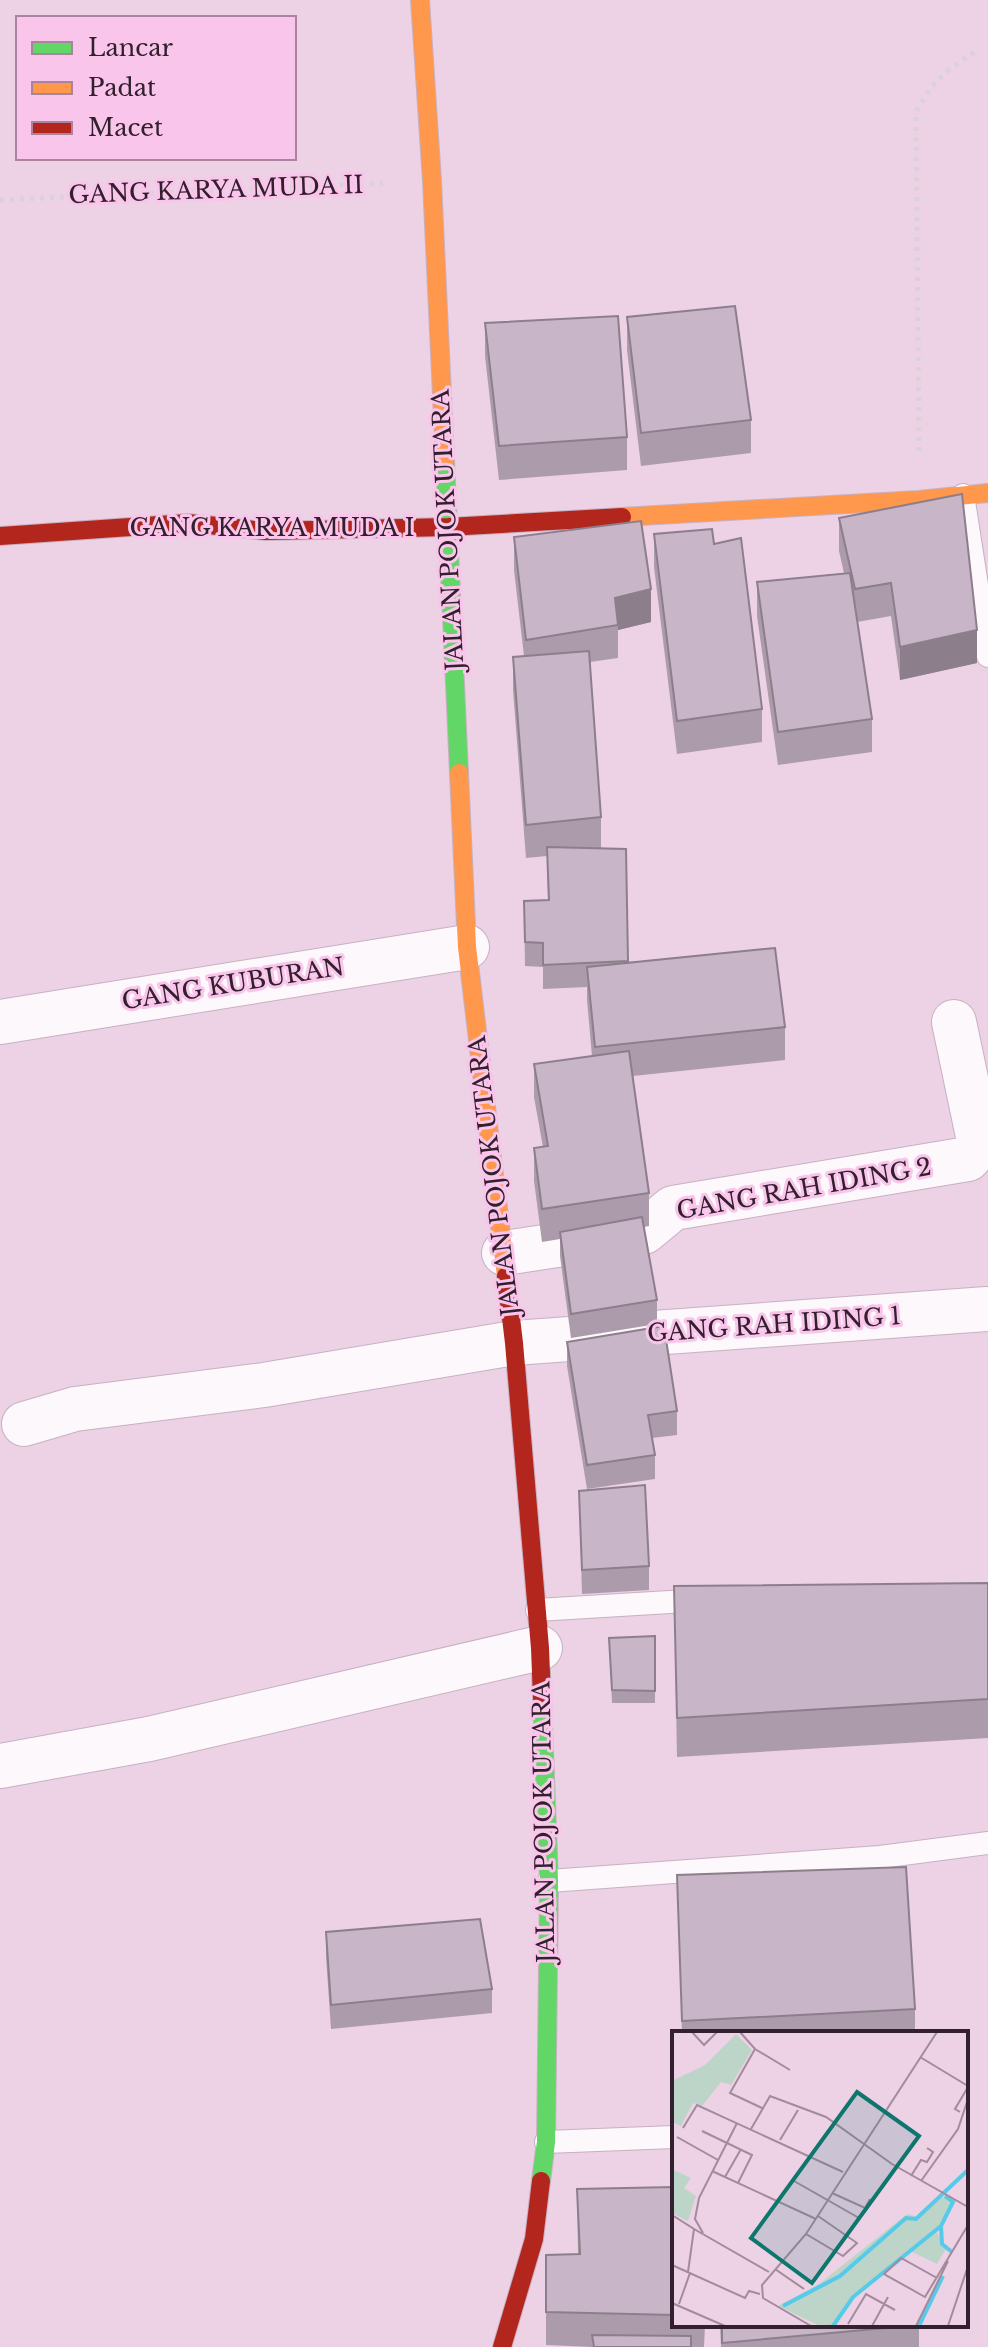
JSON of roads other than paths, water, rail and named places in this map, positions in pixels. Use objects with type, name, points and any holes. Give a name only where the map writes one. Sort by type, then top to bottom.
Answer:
[{"type":"main road","name":"JALAN POJOK UTARA","points":[[420,0],[432,181],[467,947],[514,1343],[538,1629],[549,1881],[546,2142],[534,2239],[502,2347]]},
{"type":"main road","name":"GANG KARYA MUDA I","points":[[0,536],[188,523],[266,531],[448,527],[919,500],[988,493]]},
{"type":"street","name":"GANG KUBURAN","points":[[0,1022],[467,947]]},
{"type":"street","name":"GANG RAH IDING 2","points":[[504,1253],[644,1232],[673,1208],[968,1159],[979,1141],[954,1022]]},
{"type":"street","name":"GANG RAH IDING 1","points":[[24,1424],[75,1409],[264,1385],[514,1343],[987,1309]]},
{"type":"street","points":[[0,1766],[149,1739],[538,1629]]},
{"type":"lane","points":[[963,495],[988,656]]},
{"type":"lane","points":[[538,1629],[718,1599]]},
{"type":"lane","points":[[549,1881],[880,1857],[988,1843]]},
{"type":"lane","points":[[546,2142],[672,2137]]}]
